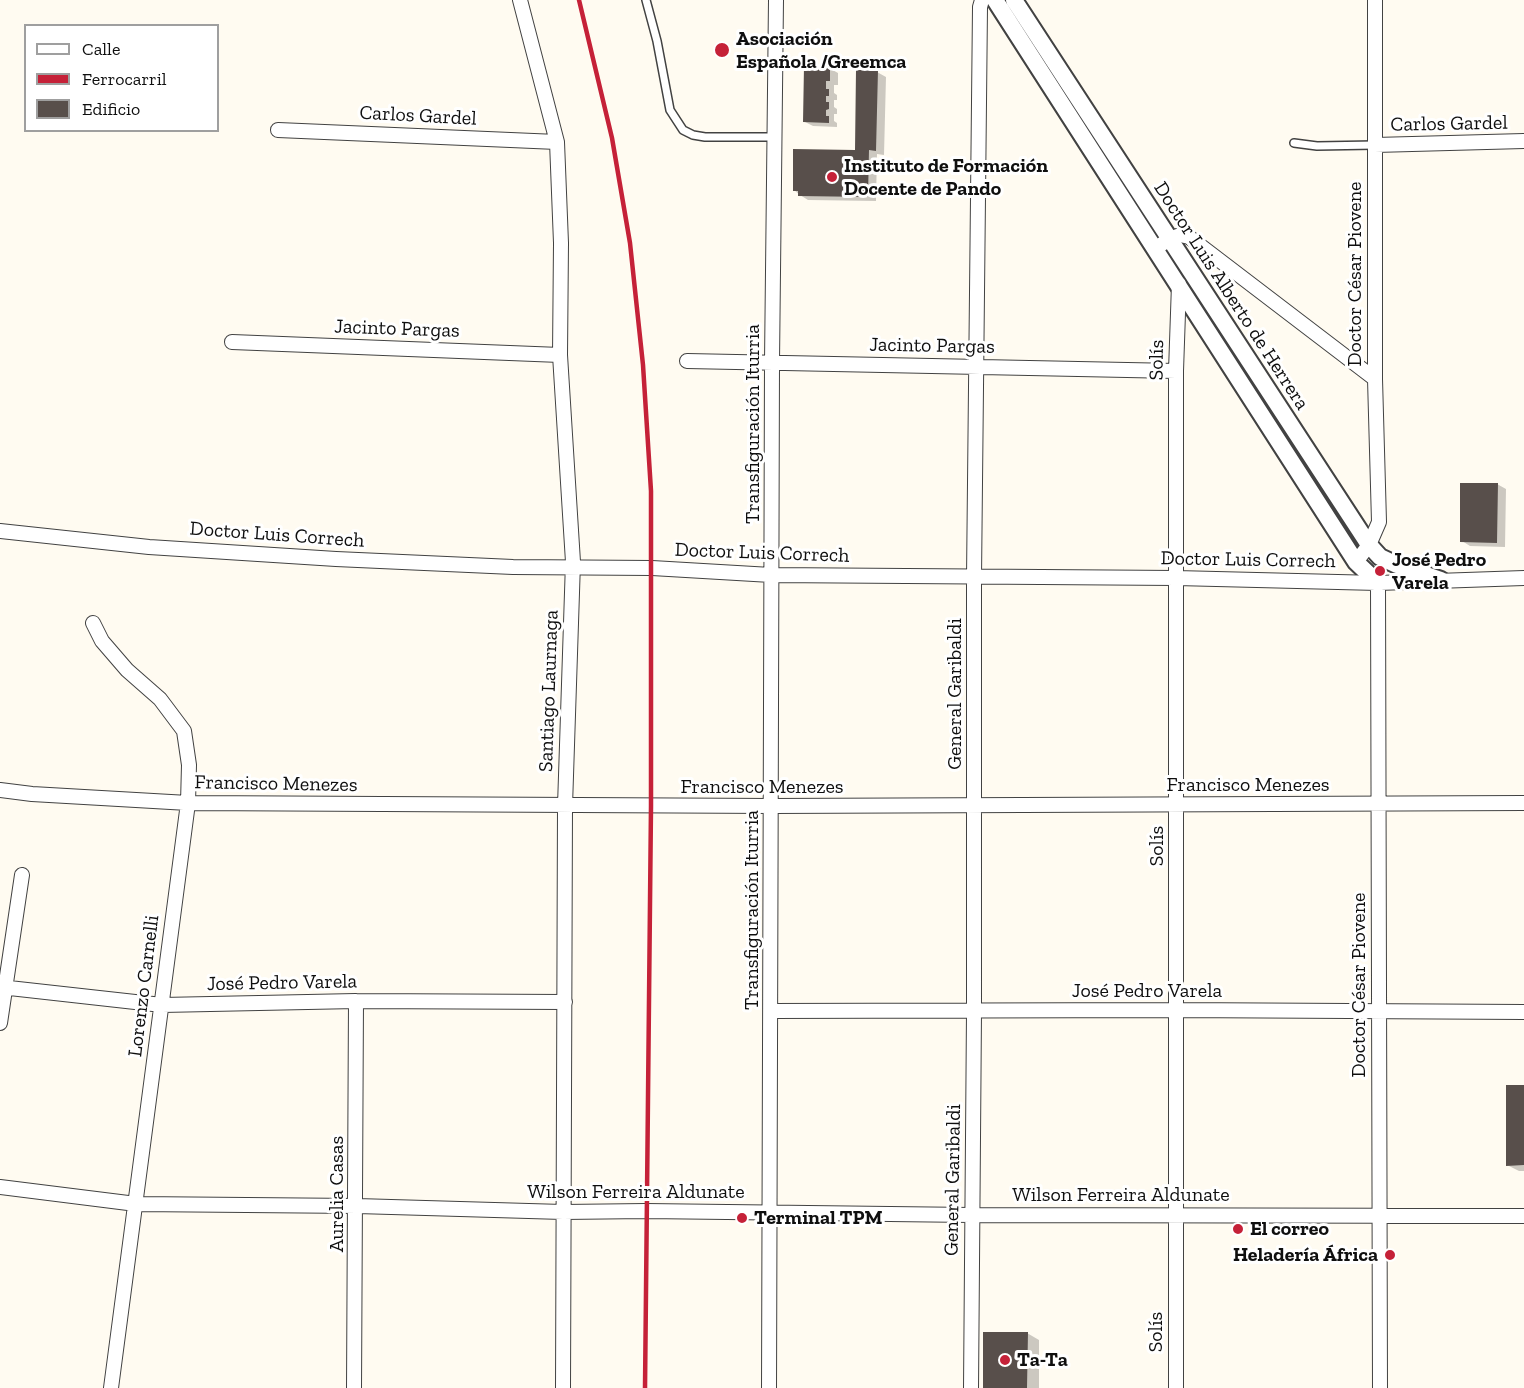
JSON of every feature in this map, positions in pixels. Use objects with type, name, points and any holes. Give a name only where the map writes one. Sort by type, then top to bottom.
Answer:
[{"type":"street","name":"Santiago Laurnaga","points":[[520,0],[557,142],[561,243],[560,355],[573,568],[565,806],[563,1388]]},
{"type":"street","name":"Transfiguración Iturria","points":[[769,1388],[772,362],[776,0]]},
{"type":"street","name":"General Garibaldi","points":[[971,1388],[975,806],[974,577],[980,7],[982,0]]},
{"type":"street","name":"Doctor Luis Alberto de Herrera","points":[[996,0],[1162,244]]},
{"type":"street","name":"Doctor Luis Alberto de Herrera","points":[[1014,0],[1356,562],[1378,583]]},
{"type":"street","name":"Doctor César Piovene","points":[[1356,562],[1369,545],[1379,522],[1375,380],[1375,0]]},
{"type":"street","name":"Carlos Gardel","points":[[278,129],[557,142]]},
{"type":"street","name":"Carlos Gardel","points":[[1375,145],[1524,141]]},
{"type":"street","points":[[1162,244],[1180,235],[1189,237],[1375,380]]},
{"type":"street","name":"Doctor Luis Alberto de Herrera","points":[[1184,279],[1369,545],[1380,557],[1441,580]]},
{"type":"street","name":"Solís","points":[[1176,1388],[1176,372],[1184,279]]},
{"type":"street","name":"Jacinto Pargas","points":[[232,342],[560,355]]},
{"type":"street","name":"Jacinto Pargas","points":[[687,361],[1176,372]]},
{"type":"street","name":"Doctor Luis Correch","points":[[0,531],[149,547],[501,567],[652,568],[771,575],[1176,578],[1378,583],[1524,578]]},
{"type":"street","points":[[1378,583],[1397,565]]},
{"type":"street","name":"Doctor César Piovene","points":[[1378,583],[1380,1388]]},
{"type":"street","name":"Lorenzo Carnelli","points":[[93,623],[102,641],[127,670],[160,699],[184,730],[189,765],[188,803],[111,1388]]},
{"type":"street","name":"Francisco Menezes","points":[[0,790],[188,803],[975,806],[1524,803]]},
{"type":"street","points":[[0,1023],[2,987],[22,875]]},
{"type":"street","name":"José Pedro Varela","points":[[2,987],[162,1005],[356,1001],[565,1002]]},
{"type":"street","name":"Aurelia Casas","points":[[354,1388],[357,1206],[356,1001]]},
{"type":"street","name":"José Pedro Varela","points":[[771,1011],[1524,1012]]},
{"type":"street","name":"Wilson Ferreira Aldunate","points":[[0,1187],[136,1204],[357,1206],[563,1212],[1524,1216]]},
{"type":"lane","points":[[646,0],[657,41],[670,110],[683,130],[705,137],[775,137]]},
{"type":"lane","points":[[1294,143],[1317,146],[1375,145]]},
{"type":"building","points":[[804,66],[830,66],[830,81],[826,81],[829,96],[826,96],[826,102],[829,102],[829,109],[826,110],[826,116],[829,116],[829,123],[803,122]]},
{"type":"building","name":"Instituto de Formación Docente de Pando","points":[[856,70],[878,70],[876,151],[869,150],[868,197],[798,196],[798,191],[793,191],[793,149],[855,150]]},
{"type":"building","points":[[1460,483],[1498,483],[1497,543],[1460,542]]},
{"type":"building","points":[[1506,1085],[1524,1085],[1524,1165],[1506,1166]]},
{"type":"building","name":"Ta-Ta","points":[[983,1332],[1028,1332],[1027,1388],[983,1388]]},
{"type":"railway","points":[[579,0],[612,138],[630,243],[643,365],[651,491],[651,806],[645,1388]]},
{"type":"place","name":"Asociación Española /Greemca","points":[[722,50]]},
{"type":"place","name":"Instituto de Formación Docente de Pando","points":[[832,177]]},
{"type":"place","name":"José Pedro Varela","points":[[1380,571]]},
{"type":"place","name":"Terminal TPM","points":[[742,1218]]},
{"type":"place","name":"El correo","points":[[1238,1229]]},
{"type":"place","name":"Heladería África","points":[[1390,1255]]},
{"type":"place","name":"Ta-Ta","points":[[1005,1360]]}]
